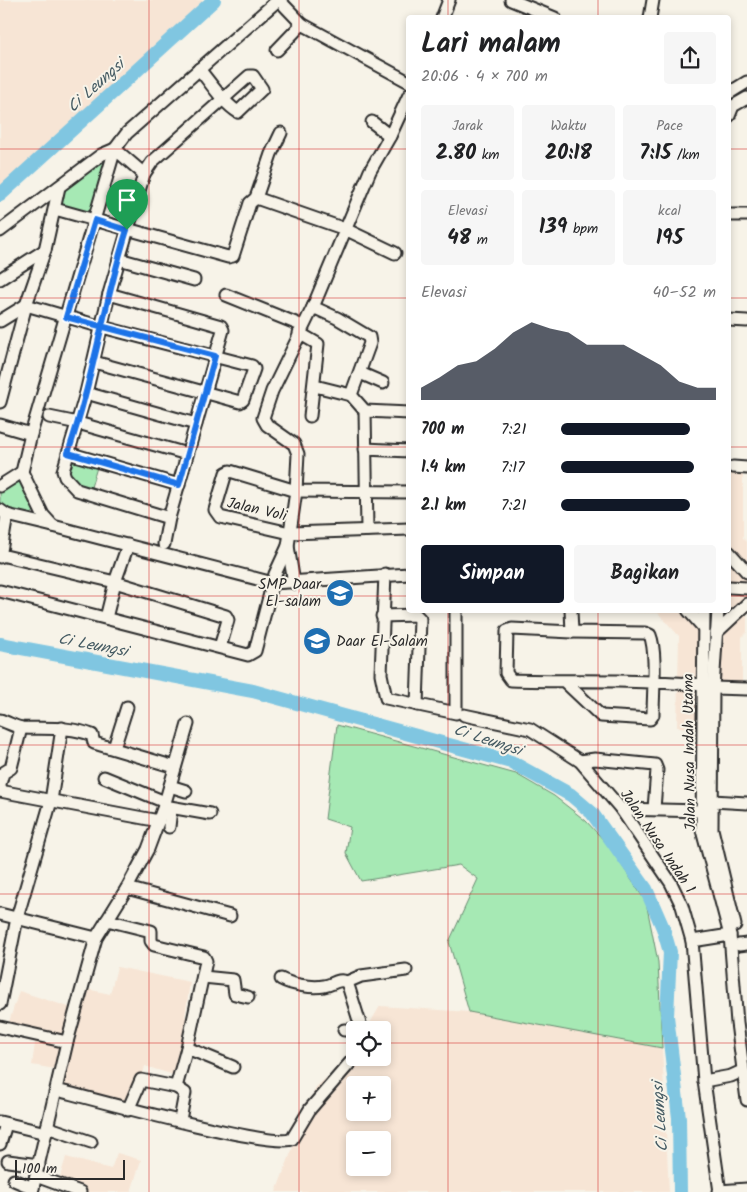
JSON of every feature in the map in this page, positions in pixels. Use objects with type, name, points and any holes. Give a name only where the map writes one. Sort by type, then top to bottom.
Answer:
[{"type":"street","points":[[53,526],[43,515],[22,472],[31,434],[115,149],[127,133],[278,0],[302,24],[406,80]]},
{"type":"street","points":[[446,15],[450,0]]},
{"type":"street","points":[[511,0],[545,15]]},
{"type":"street","points":[[650,15],[653,0]]},
{"type":"street","points":[[277,50],[302,24]]},
{"type":"street","points":[[170,518],[118,504],[77,490],[64,473],[94,362],[109,294],[144,174],[152,162],[224,98],[199,69]]},
{"type":"street","points":[[731,90],[747,82]]},
{"type":"street","points":[[731,91],[747,96]]},
{"type":"street","points":[[731,112],[734,106],[747,96]]},
{"type":"street","points":[[0,591],[248,655],[255,651],[273,583],[288,546],[296,491],[298,454],[294,444],[267,425],[263,418],[272,391],[313,307],[370,171],[405,114]]},
{"type":"street","points":[[372,122],[390,136]]},
{"type":"street","points":[[55,210],[228,257],[233,256],[250,203],[256,198],[271,154],[281,133]]},
{"type":"street","points":[[115,149],[144,174]]},
{"type":"street","points":[[0,231],[102,155],[115,149]]},
{"type":"street","points":[[0,402],[26,305],[45,250],[59,187]]},
{"type":"street","points":[[256,198],[345,229],[395,253]]},
{"type":"street","points":[[731,215],[747,215]]},
{"type":"street","points":[[0,279],[45,250]]},
{"type":"street","points":[[119,259],[194,280]]},
{"type":"street","points":[[109,294],[221,326],[223,332],[187,454],[164,544]]},
{"type":"street","points":[[226,295],[301,330],[318,344],[315,386],[310,416]]},
{"type":"street","points":[[0,321],[26,305],[252,366],[254,369],[242,401],[204,393],[94,362]]},
{"type":"street","points":[[313,307],[337,318],[369,337],[370,343],[351,395]]},
{"type":"street","points":[[731,320],[747,321]]},
{"type":"street","points":[[360,373],[383,383]]},
{"type":"street","points":[[315,386],[351,395],[365,411],[367,530]]},
{"type":"street","points":[[86,393],[196,424]]},
{"type":"street","points":[[365,411],[406,413]]},
{"type":"street","points":[[48,417],[78,423],[187,454]]},
{"type":"street","points":[[0,425],[31,434]]},
{"type":"street","points":[[365,449],[406,451]]},
{"type":"street","points":[[68,453],[179,485]]},
{"type":"street","points":[[733,468],[747,468]]},
{"type":"street","name":"Jalan Voli","points":[[296,491],[229,471],[226,473],[215,507],[216,515],[290,533],[406,529]]},
{"type":"street","points":[[0,486],[22,472]]},
{"type":"street","points":[[296,491],[406,492]]},
{"type":"street","points":[[5,513],[273,583],[406,574]]},
{"type":"street","points":[[0,526],[5,513]]},
{"type":"street","points":[[5,513],[0,556],[115,582],[226,616],[228,620],[220,647]]},
{"type":"street","points":[[106,618],[115,582],[128,546]]},
{"type":"street","points":[[288,546],[294,583]]},
{"type":"street","points":[[731,554],[747,572]]},
{"type":"street","points":[[385,574],[382,616],[382,674],[384,695],[388,698],[456,713],[456,613]]},
{"type":"street","points":[[731,587],[747,588]]},
{"type":"street","points":[[716,633],[747,604]]},
{"type":"street","points":[[571,613],[572,632]]},
{"type":"street","points":[[691,613],[703,627]]},
{"type":"street","name":"Jalan Nusa Indah Utama","points":[[704,613],[713,836],[743,944],[737,974]]},
{"type":"street","name":"Jalan Nusa Indah Utama","points":[[718,613],[708,687],[702,811],[703,834],[730,935],[737,974],[747,1100]]},
{"type":"street","points":[[382,616],[416,615],[420,620],[417,705]]},
{"type":"street","points":[[564,681],[595,713],[607,718],[650,719],[653,715],[652,689],[653,642],[650,635],[645,633],[512,629],[506,635],[506,673],[509,678],[564,681],[652,689],[708,687],[747,689]]},
{"type":"street","points":[[652,689],[665,694]]},
{"type":"street","points":[[114,748],[127,708]]},
{"type":"street","name":"Jalan Nusa Indah 1","points":[[464,714],[530,730],[580,761],[621,809],[671,883],[682,906],[692,941],[704,1081],[720,1191]]},
{"type":"street","points":[[0,720],[21,728],[62,728],[85,732],[92,735],[94,742],[175,767]]},
{"type":"street","points":[[35,1180],[67,1042],[96,938],[164,824],[170,786],[188,724]]},
{"type":"street","points":[[0,784],[3,773],[11,768],[21,728]]},
{"type":"street","points":[[0,1004],[17,918],[51,801],[62,728]]},
{"type":"street","points":[[580,761],[595,759],[655,765],[657,770],[654,810]]},
{"type":"street","points":[[104,777],[167,806],[210,814]]},
{"type":"street","points":[[170,786],[186,791]]},
{"type":"street","points":[[0,791],[164,824]]},
{"type":"street","points":[[712,801],[747,804]]},
{"type":"street","points":[[621,809],[702,811]]},
{"type":"street","points":[[127,888],[230,916]]},
{"type":"street","points":[[0,914],[96,938]]},
{"type":"street","points":[[107,920],[151,932],[151,941],[154,945],[204,957],[207,962],[176,1087]]},
{"type":"street","points":[[692,941],[730,935]]},
{"type":"street","points":[[282,979],[291,983],[323,986],[337,980],[347,982],[361,976],[406,970]]},
{"type":"street","points":[[203,977],[233,979],[235,994],[248,997]]},
{"type":"street","points":[[347,982],[359,1021]]},
{"type":"street","points":[[0,1027],[67,1042]]},
{"type":"street","points":[[187,1048],[232,1067]]},
{"type":"street","points":[[704,1081],[731,1076],[744,1065]]},
{"type":"street","points":[[56,1090],[128,1110],[262,1139],[290,1140],[310,1109],[347,1066]]},
{"type":"street","points":[[128,1110],[140,1080],[176,1087],[185,1095],[180,1120]]},
{"type":"street","points":[[0,1144],[3,1123],[47,1130],[91,1142]]},
{"type":"street","points":[[8,1161],[35,1180]]},
{"type":"street","points":[[14,1180],[35,1180],[77,1192]]},
{"type":"street","points":[[720,1191],[747,1190]]},
{"type":"shaded area","points":[[0,0],[214,0],[0,195]]},
{"type":"shaded area","points":[[731,466],[743,466],[743,538],[747,542],[747,632],[742,637],[742,683],[706,683],[704,729],[677,727],[679,636],[658,613],[731,613]]},
{"type":"shaded area","points":[[117,967],[190,982],[185,1017],[194,1019],[177,1076],[145,1066],[134,1109],[51,1089],[55,1069],[32,1065],[36,1036],[7,1028],[19,991],[75,1009],[82,988],[110,994]]},
{"type":"shaded area","points":[[380,1006],[469,1012],[662,1048],[669,1192],[276,1192],[316,1087],[346,1061],[346,1066],[391,1066],[391,1021],[371,1021]]},
{"type":"shaded area","points":[[117,1153],[141,1160],[131,1192],[63,1192],[56,1190],[66,1157],[111,1169]]},
{"type":"green space","points":[[101,155],[110,157],[93,220],[58,210],[68,180]]},
{"type":"green space","points":[[63,455],[98,464],[88,497],[75,493]]},
{"type":"green space","points":[[19,477],[38,508],[22,522],[0,512],[0,487]]},
{"type":"green space","points":[[337,725],[516,774],[554,796],[586,821],[609,846],[646,902],[658,962],[662,1048],[469,1012],[449,942],[478,879],[459,865],[361,881],[346,853],[350,827],[325,819]]},
{"type":"waterway","name":"Ci Leungsi","points":[[0,195],[214,0]]},
{"type":"waterway","name":"Ci Leungsi","points":[[0,644],[253,691],[511,762],[571,795],[592,813],[646,889],[663,928],[670,952],[667,1016],[679,1118],[680,1192]]},
{"type":"place","name":"SMP Daar El-salam","points":[[340,593]]},
{"type":"place","name":"Daar El-Salam","points":[[317,641]]},
{"type":"route","points":[[127,230],[95,220],[66,317],[102,327],[215,356],[179,485],[68,453],[86,393],[102,327],[109,294],[127,230]]}]
